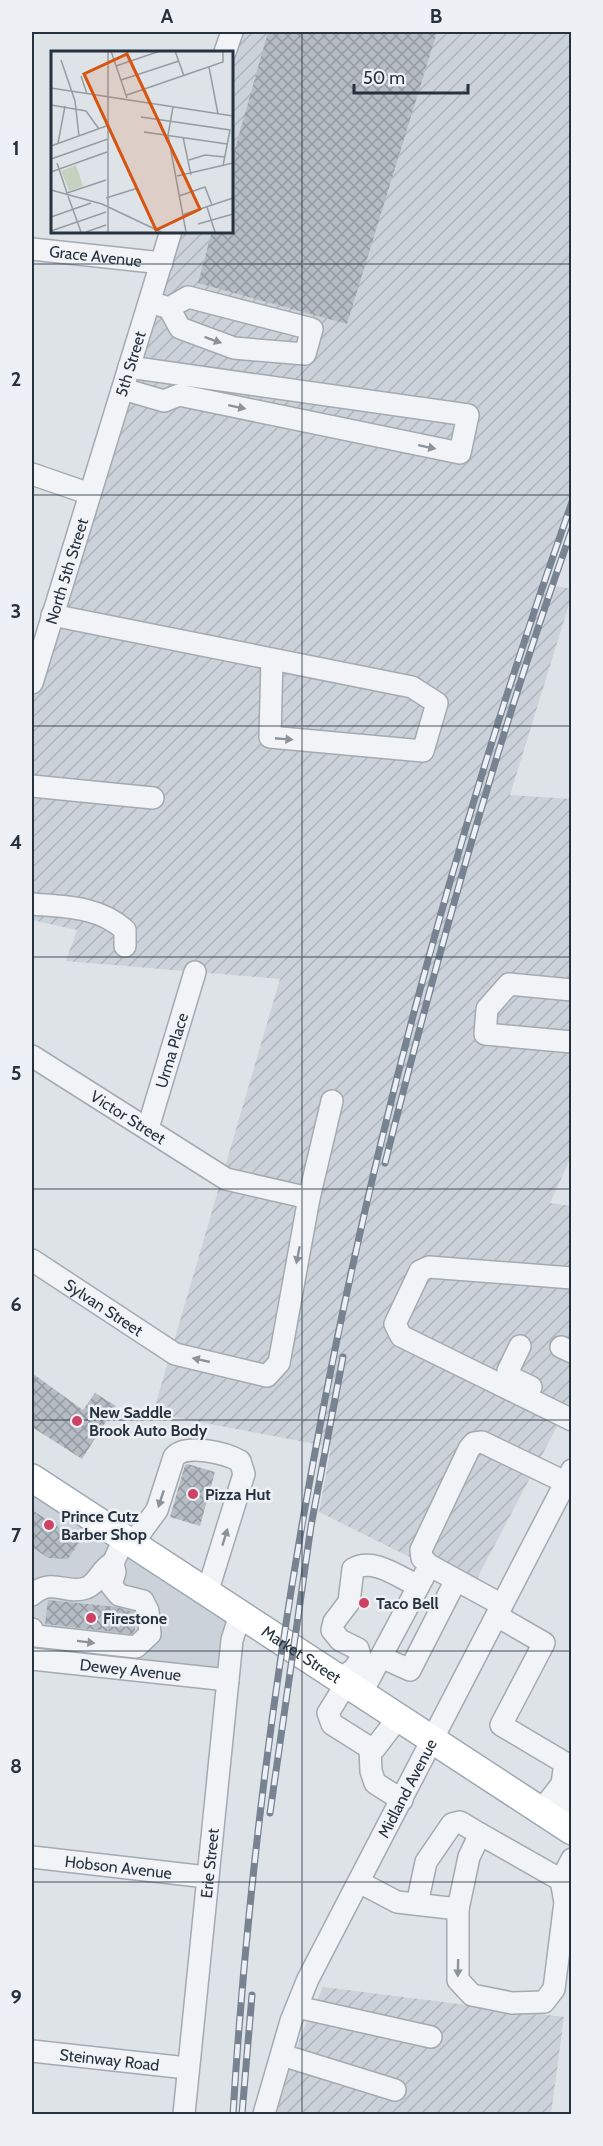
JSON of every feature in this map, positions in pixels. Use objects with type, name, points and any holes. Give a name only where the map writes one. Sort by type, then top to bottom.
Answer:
[{"type":"main road","name":"Market Street","points":[[32,1478],[557,1822]]},
{"type":"street","points":[[225,51],[232,32]]},
{"type":"street","name":"5th Street","points":[[90,494],[129,367],[159,305],[162,263],[171,232]]},
{"type":"street","name":"Grace Avenue","points":[[32,249],[162,263]]},
{"type":"street","points":[[188,297],[312,329],[305,354],[234,348],[180,328],[159,305],[188,297]]},
{"type":"street","points":[[123,389],[164,401],[181,385],[328,395],[468,415],[460,453],[322,425],[181,385],[129,367]]},
{"type":"street","points":[[322,425],[328,395]]},
{"type":"street","points":[[32,474],[90,494]]},
{"type":"street","name":"North 5th Street","points":[[32,683],[90,494]]},
{"type":"street","points":[[52,615],[272,659],[412,687],[437,703],[423,751],[270,737],[272,659]]},
{"type":"street","points":[[32,786],[153,798]]},
{"type":"street","points":[[32,904],[88,910],[104,915],[125,930],[125,946]]},
{"type":"street","name":"Urma Place","points":[[148,1128],[195,972]]},
{"type":"street","points":[[572,990],[509,984],[487,1009],[485,1034],[572,1042]]},
{"type":"street","name":"Victor Street","points":[[32,1056],[226,1179],[309,1198]]},
{"type":"street","points":[[309,1198],[332,1101]]},
{"type":"street","name":"Sylvan Street","points":[[32,1260],[175,1354],[267,1376],[275,1370],[279,1363],[309,1198]]},
{"type":"street","points":[[572,1278],[429,1268],[420,1271],[395,1324],[401,1336],[572,1420]]},
{"type":"street","points":[[520,1346],[508,1371],[510,1377],[572,1408]]},
{"type":"street","points":[[568,1476],[482,1442],[474,1443],[420,1550],[422,1558],[429,1566],[456,1580],[544,1644],[501,1725],[565,1763],[572,1784]]},
{"type":"street","points":[[32,1595],[46,1586],[84,1589],[95,1582],[104,1567],[113,1563],[128,1541],[157,1510],[174,1457],[180,1451],[189,1449],[240,1461],[244,1474],[207,1593]]},
{"type":"street","name":"Midland Avenue","points":[[264,2115],[297,2007],[308,1979],[568,1476]]},
{"type":"street","points":[[32,1629],[36,1636],[136,1647],[150,1634],[148,1611],[143,1601],[119,1595],[111,1585],[116,1572],[113,1563]]},
{"type":"street","points":[[418,1586],[371,1564],[361,1564],[353,1569],[349,1602],[334,1623],[332,1630],[340,1640],[358,1649],[385,1651],[410,1670],[456,1580]]},
{"type":"street","points":[[370,1748],[332,1724],[328,1713],[349,1686],[385,1651],[429,1566]]},
{"type":"street","name":"Erie Street","points":[[184,2115],[232,1640],[240,1615]]},
{"type":"street","points":[[349,1686],[361,1654],[358,1649]]},
{"type":"street","name":"Dewey Avenue","points":[[32,1659],[228,1680]]},
{"type":"street","points":[[370,1748],[379,1745],[398,1718]]},
{"type":"street","points":[[370,1748],[371,1771],[375,1783],[402,1800]]},
{"type":"street","points":[[557,1822],[565,1763]]},
{"type":"street","points":[[557,1822],[572,1790]]},
{"type":"street","points":[[417,1904],[426,1862],[452,1824],[460,1822],[561,1880]]},
{"type":"street","points":[[480,1834],[469,1857],[458,1909],[458,1980],[472,1995],[512,2003],[544,2002],[554,1989],[565,1902],[561,1880],[572,1859]]},
{"type":"street","name":"Hobson Avenue","points":[[32,1857],[207,1877]]},
{"type":"street","points":[[359,1882],[397,1902],[458,1909]]},
{"type":"street","points":[[297,2007],[431,2037]]},
{"type":"street","name":"Steinway Road","points":[[32,2050],[187,2068]]},
{"type":"street","points":[[282,2055],[395,2090]]},
{"type":"shaded area","points":[[227,32],[571,32],[571,515],[545,584],[571,589],[571,598],[510,795],[571,799],[571,1157],[550,1203],[571,1206],[571,1400],[472,1588],[319,1512],[331,1447],[153,1413],[280,979],[66,961],[77,930],[32,920],[32,663],[165,232],[232,232],[231,51]]},
{"type":"shaded area","points":[[32,1486],[234,1618],[226,1676],[32,1653]]},
{"type":"shaded area","points":[[323,1987],[564,2017],[551,2114],[274,2114],[301,2035]]},
{"type":"building","points":[[268,32],[437,32],[347,324],[198,283],[212,232],[232,232],[232,159]]},
{"type":"building","name":"New Saddle Brook Auto Body","points":[[32,1373],[83,1410],[95,1393],[116,1406],[82,1459],[32,1427]]},
{"type":"building","name":"Pizza Hut","points":[[185,1465],[215,1472],[200,1526],[170,1517]]},
{"type":"building","points":[[32,1510],[80,1541],[68,1559],[48,1558],[32,1547]]},
{"type":"building","name":"Firestone","points":[[48,1600],[116,1607],[134,1612],[135,1630],[132,1634],[45,1624]]},
{"type":"railway","points":[[233,2114],[250,1908],[274,1703],[307,1499],[346,1296],[393,1095],[446,895],[506,698],[572,502]]},
{"type":"railway","points":[[385,1163],[471,844],[519,686],[572,529]]},
{"type":"railway","points":[[270,1813],[311,1526],[343,1357]]},
{"type":"railway","points":[[242,2114],[252,1995]]},
{"type":"place","name":"New Saddle Brook Auto Body","points":[[77,1421]]},
{"type":"place","name":"Pizza Hut","points":[[193,1494]]},
{"type":"place","name":"Prince Cutz Barber Shop","points":[[49,1525]]},
{"type":"place","name":"Taco Bell","points":[[364,1603]]},
{"type":"place","name":"Firestone","points":[[91,1618]]}]
